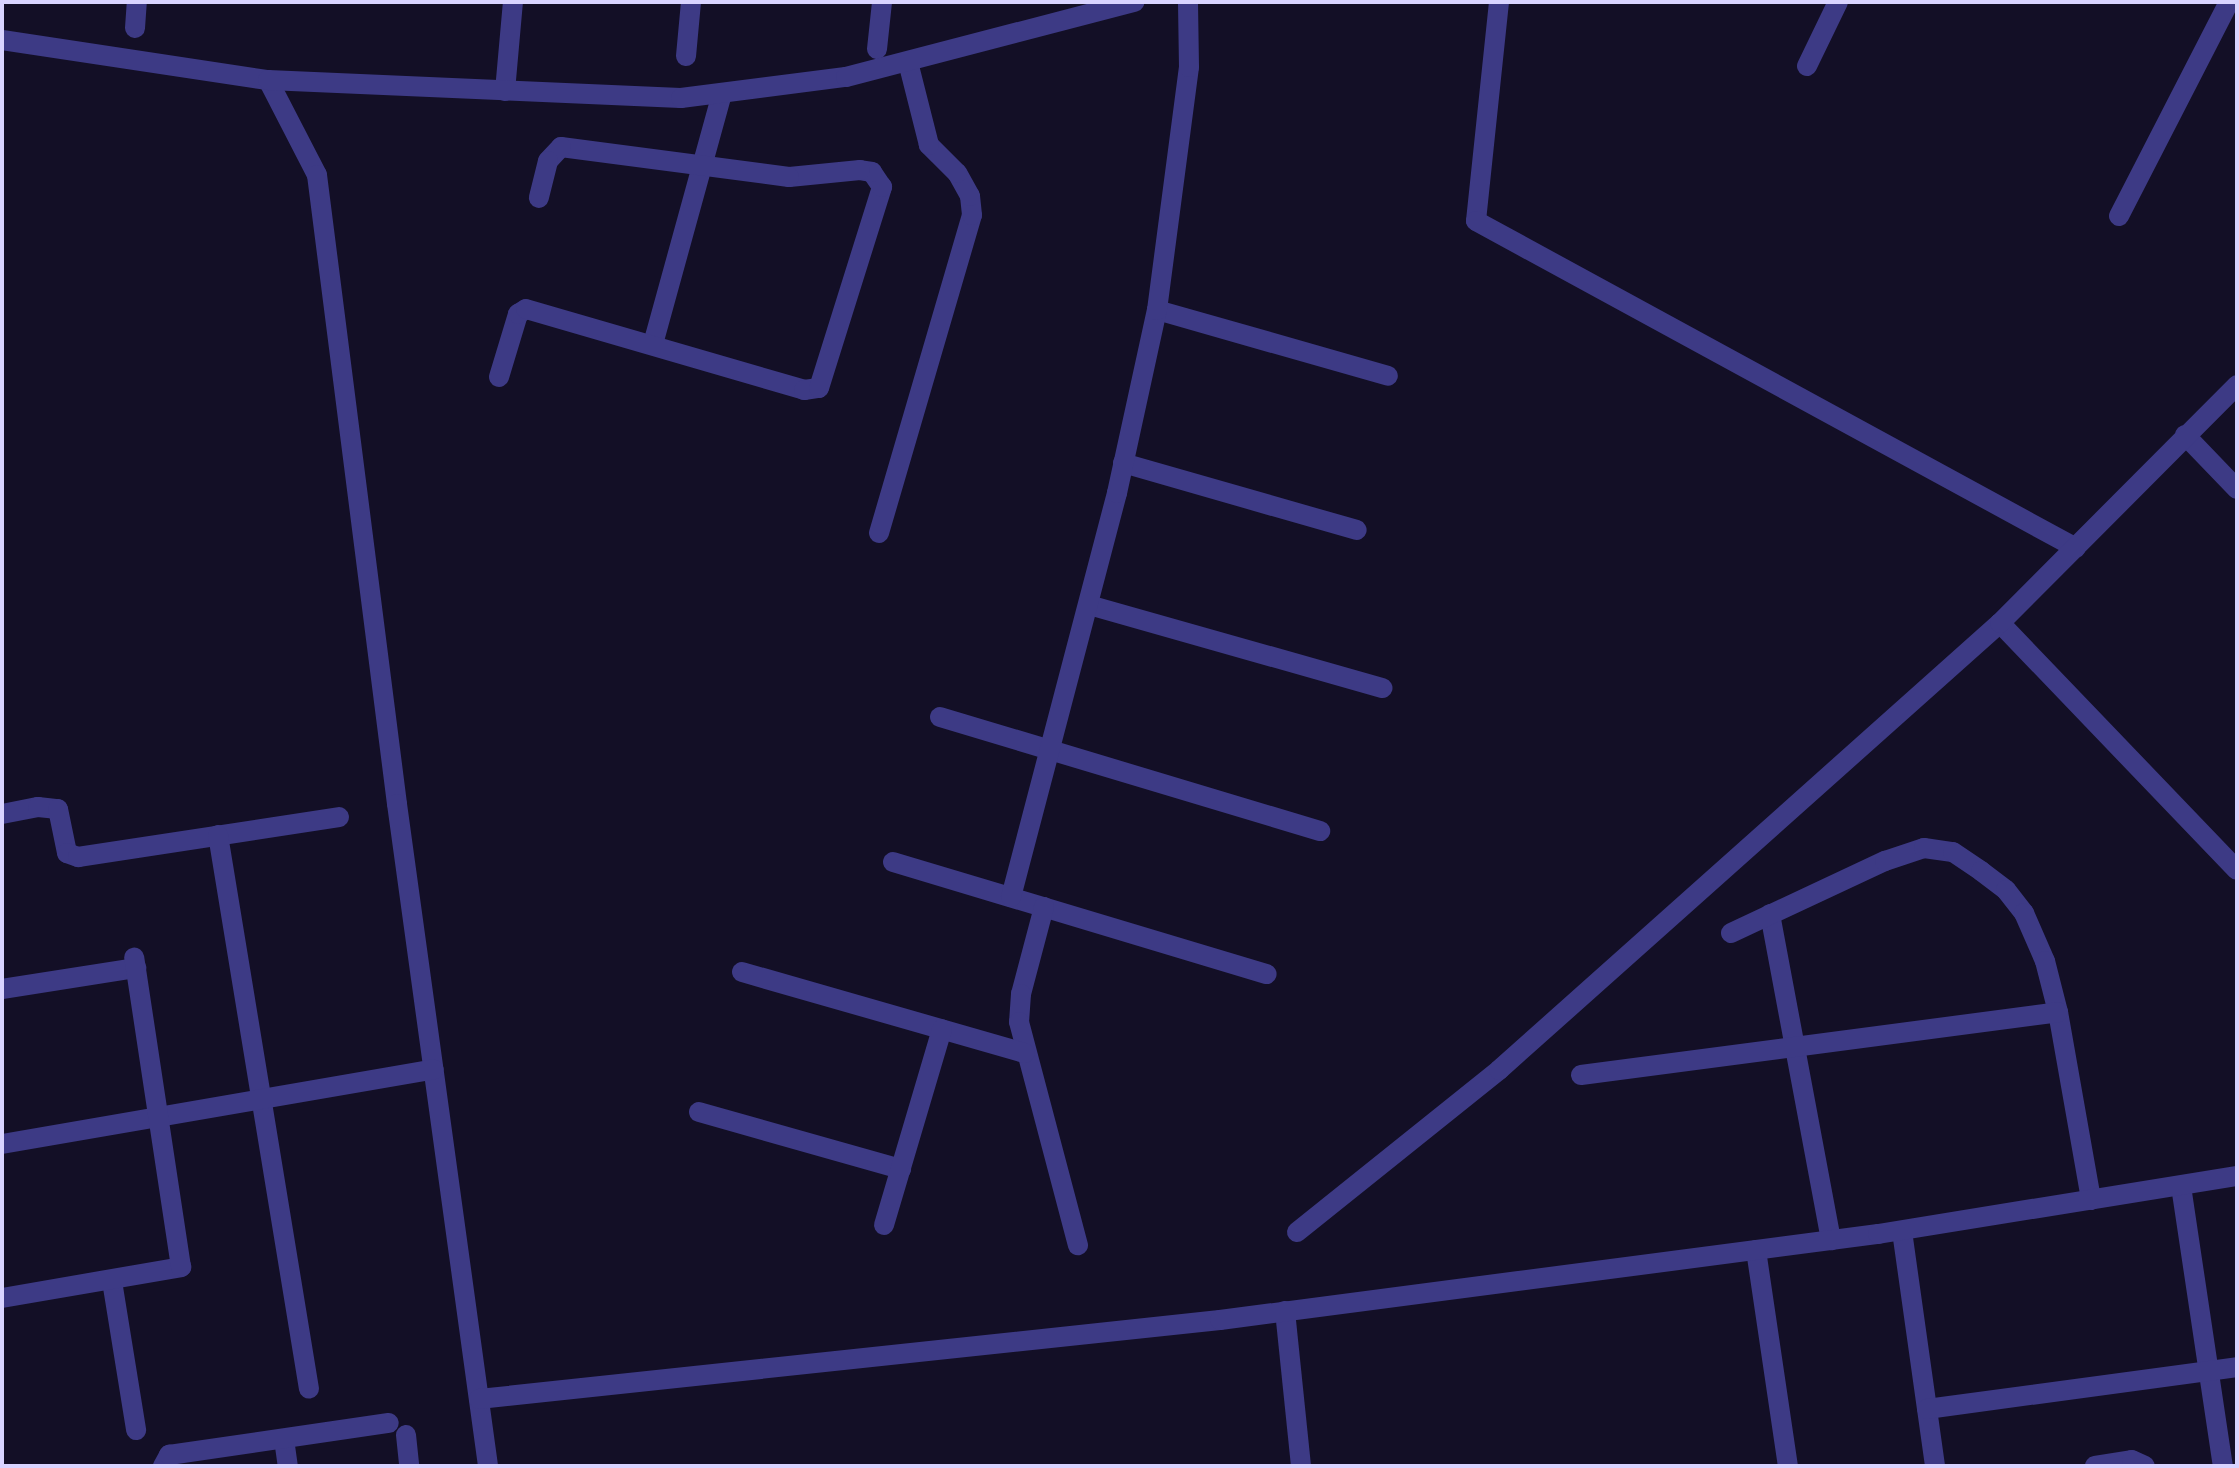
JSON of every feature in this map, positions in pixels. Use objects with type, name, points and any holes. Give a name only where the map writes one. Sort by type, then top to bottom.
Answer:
[{"type":"street","points":[[135,28],[137,2]]},
{"type":"street","points":[[505,91],[513,2]]},
{"type":"street","points":[[686,56],[691,2]]},
{"type":"street","points":[[877,49],[882,2]]},
{"type":"street","points":[[2,40],[268,80],[681,98],[846,77],[1112,5],[1134,2]]},
{"type":"street","points":[[1011,897],[1089,605],[1157,310],[1189,67],[1188,2]]},
{"type":"street","points":[[1499,2],[1476,221],[2076,548]]},
{"type":"street","points":[[1807,66],[1838,2]]},
{"type":"street","points":[[2119,216],[2229,2]]},
{"type":"street","points":[[879,533],[972,215],[970,196],[957,173],[929,145],[908,62]]},
{"type":"street","points":[[268,80],[317,175],[488,1466]]},
{"type":"street","points":[[653,344],[722,93]]},
{"type":"street","points":[[499,377],[518,314],[526,309],[804,390],[819,388],[882,187],[872,172],[860,170],[789,177],[561,147],[548,161],[539,198]]},
{"type":"street","points":[[1157,310],[1388,376]]},
{"type":"street","points":[[1297,1232],[1499,1070],[2000,623],[2237,385]]},
{"type":"street","points":[[2185,435],[2237,489]]},
{"type":"street","points":[[1123,463],[1357,530]]},
{"type":"street","points":[[1089,605],[1382,688]]},
{"type":"street","points":[[2000,623],[2237,870]]},
{"type":"street","points":[[940,717],[1320,831]]},
{"type":"street","points":[[2,814],[38,807],[58,809],[67,853],[78,857],[339,817]]},
{"type":"street","points":[[218,835],[309,1389]]},
{"type":"street","points":[[1731,933],[1898,856],[1924,848],[1953,852],[2006,890],[2024,913],[2045,961],[2058,1012],[2091,1200]]},
{"type":"street","points":[[893,862],[1267,974]]},
{"type":"street","points":[[1044,907],[1021,994],[1019,1022],[1078,1245]]},
{"type":"street","points":[[1770,914],[1831,1240]]},
{"type":"street","points":[[2,989],[135,963],[181,1267],[2,1298]]},
{"type":"street","points":[[742,972],[1025,1053]]},
{"type":"street","points":[[1581,1075],[2058,1012]]},
{"type":"street","points":[[884,1225],[942,1029]]},
{"type":"street","points":[[2,1144],[434,1069]]},
{"type":"street","points":[[699,1112],[901,1169]]},
{"type":"street","points":[[479,1399],[1285,1311],[1902,1231],[2237,1176]]},
{"type":"street","points":[[2181,1186],[2223,1466]]},
{"type":"street","points":[[1902,1231],[1935,1466]]},
{"type":"street","points":[[1756,1250],[1788,1466]]},
{"type":"street","points":[[112,1281],[136,1430]]},
{"type":"street","points":[[1285,1311],[1301,1466]]},
{"type":"street","points":[[1927,1409],[2237,1367]]},
{"type":"street","points":[[163,1466],[169,1455],[284,1439],[397,1429],[409,1466]]},
{"type":"street","points":[[284,1439],[288,1466]]},
{"type":"street","points":[[2095,1466],[2137,1460],[2145,1466]]}]
